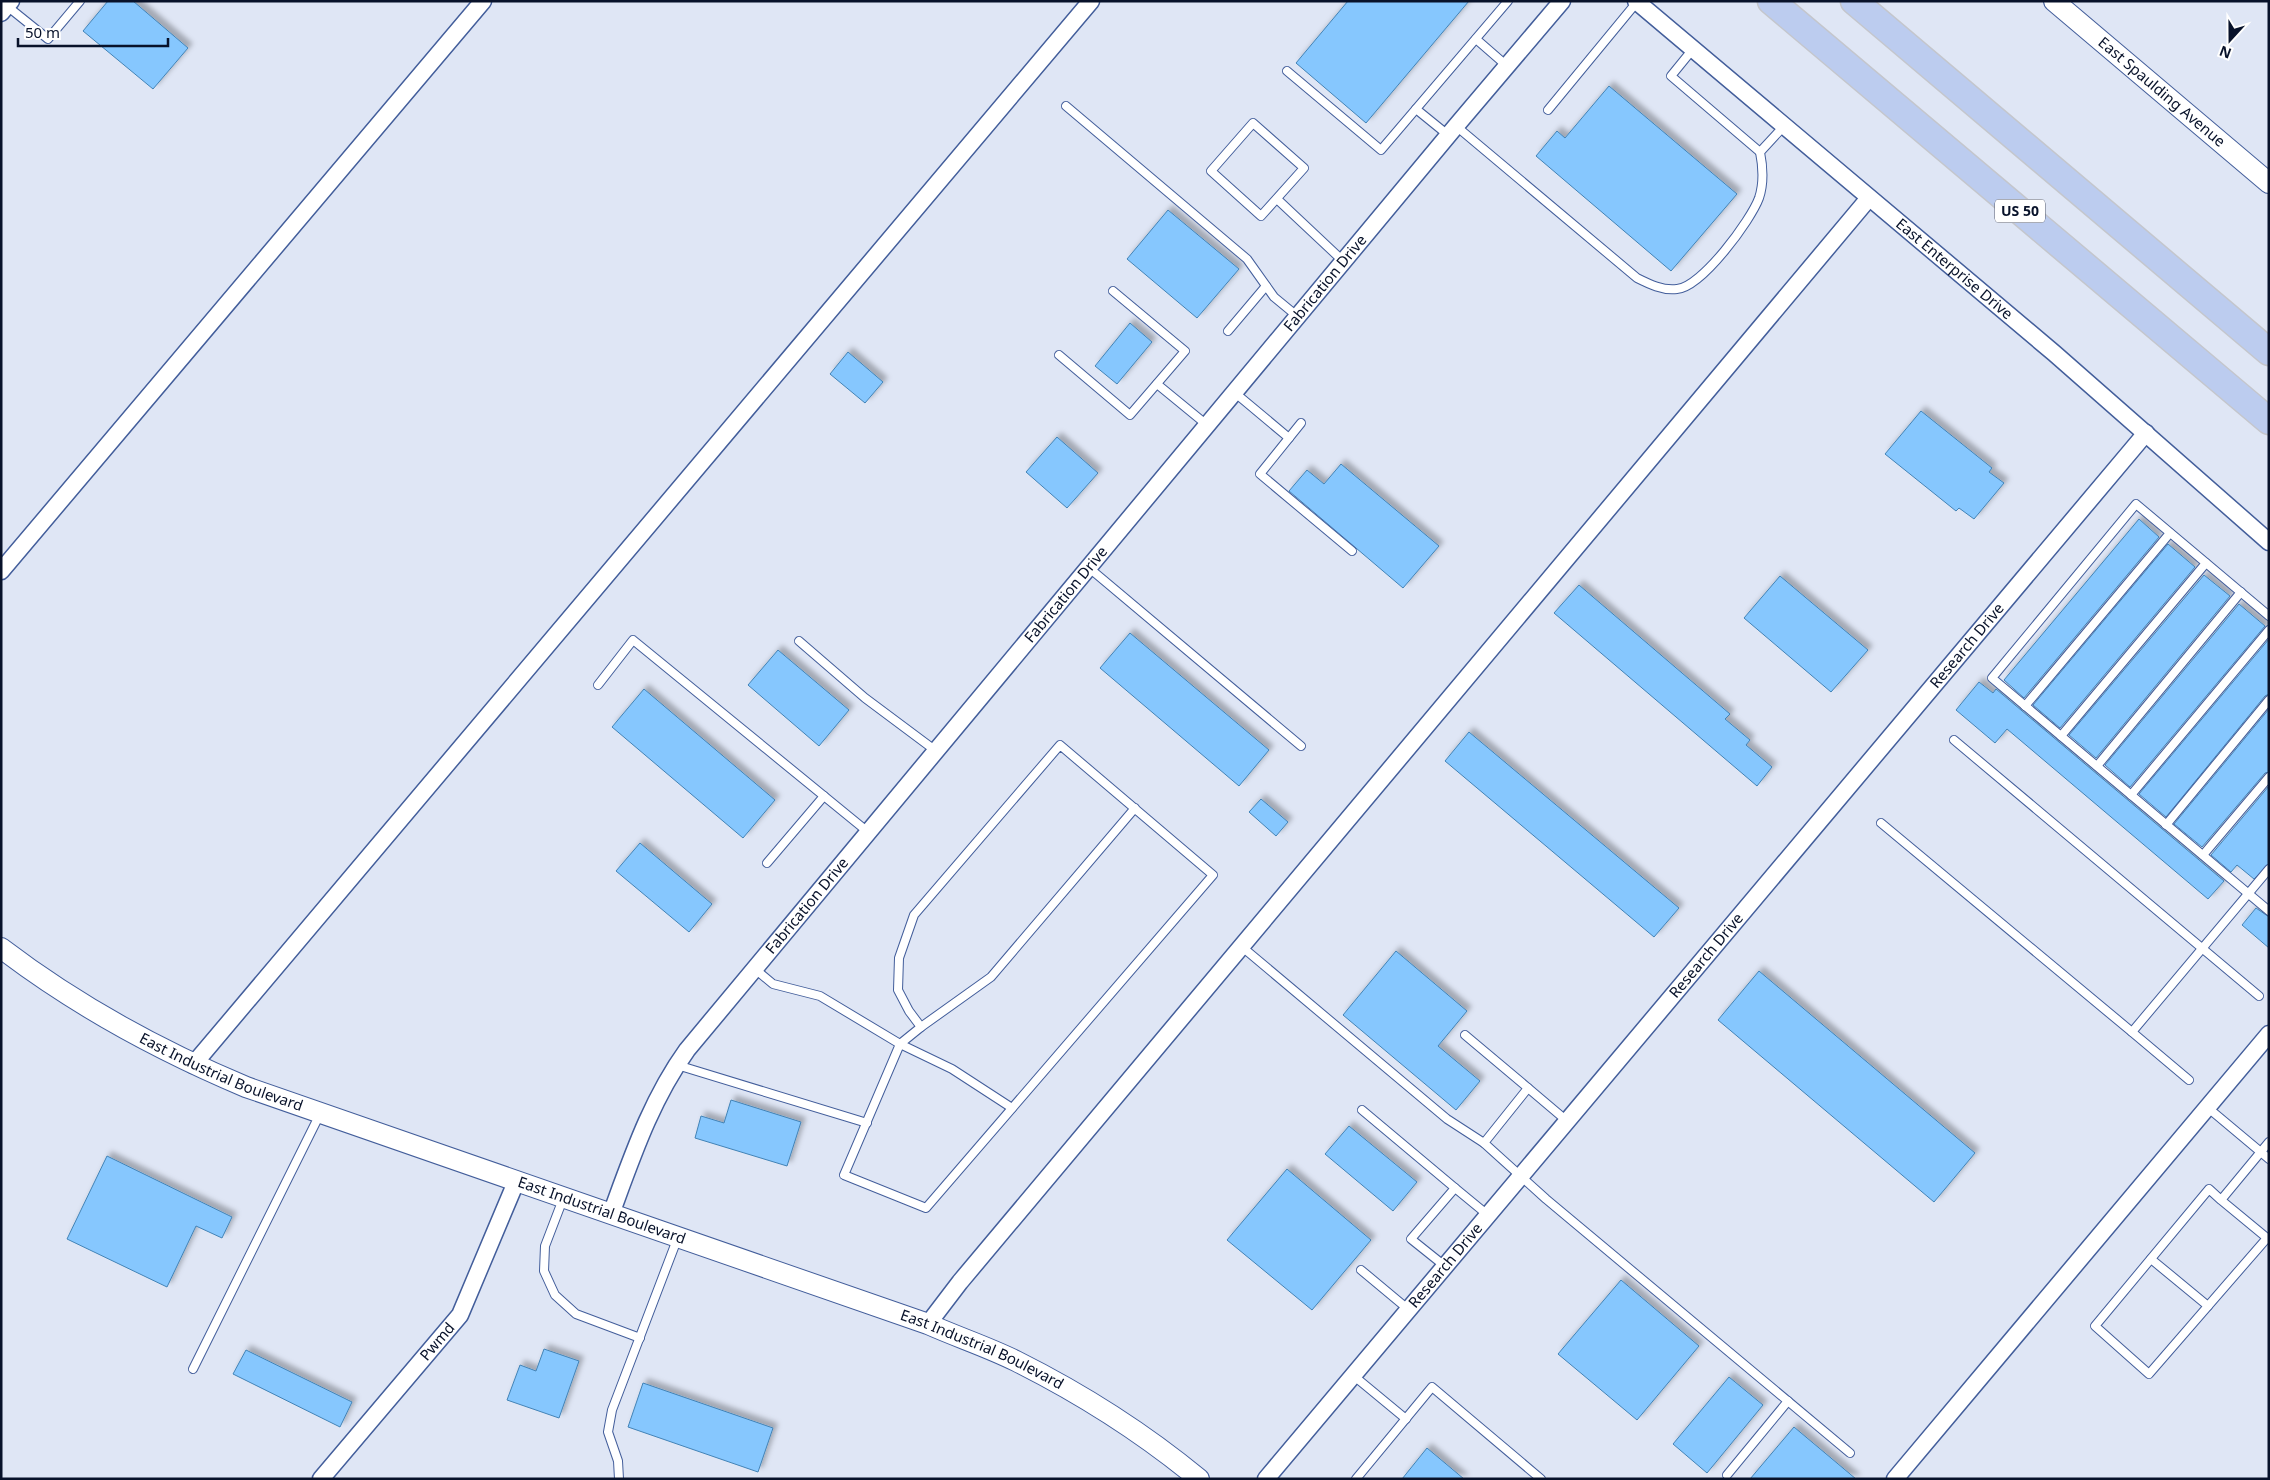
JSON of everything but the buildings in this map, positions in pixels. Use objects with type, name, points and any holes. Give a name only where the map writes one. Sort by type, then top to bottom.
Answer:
[{"type":"highway","name":"US 50","points":[[1771,1],[2269,421]]},
{"type":"highway","points":[[1854,1],[2269,352]]},
{"type":"street","points":[[1,571],[483,1]]},
{"type":"street","points":[[193,1065],[1091,1]]},
{"type":"street","name":"Fabrication Drive","points":[[611,1214],[639,1137],[658,1097],[677,1064],[1088,567],[1562,1]]},
{"type":"street","name":"East Enterprise Drive","points":[[1637,1],[2146,432],[2269,542]]},
{"type":"street","name":"East Spaulding Avenue","points":[[2054,1],[2269,183]]},
{"type":"street","points":[[928,1324],[960,1282],[1869,198]]},
{"type":"street","name":"Research Drive","points":[[1266,1479],[2146,432]]},
{"type":"street","name":"East Industrial Boulevard","points":[[1,948],[40,978],[141,1039],[193,1065],[246,1087],[928,1324],[1014,1360],[1063,1385],[1141,1434],[1199,1479]]},
{"type":"street","points":[[1895,1479],[2269,1034]]},
{"type":"street","name":"Pwmd","points":[[321,1479],[460,1315],[516,1182]]},
{"type":"lane","points":[[7,7],[48,39],[80,1]]},
{"type":"lane","points":[[1287,71],[1381,150],[1508,1]]},
{"type":"lane","points":[[1548,110],[1637,1]]},
{"type":"lane","points":[[1476,39],[1507,66]]},
{"type":"lane","points":[[1416,109],[1452,131],[1637,278],[1656,287],[1678,289],[1705,274],[1748,220],[1759,197],[1763,172],[1760,152],[1671,76],[1693,49]]},
{"type":"lane","points":[[1066,106],[1247,259],[1274,297],[1297,316]]},
{"type":"lane","points":[[1253,124],[1304,168],[1277,199],[1261,216],[1211,171],[1253,124]]},
{"type":"lane","points":[[1760,152],[1784,126]]},
{"type":"lane","points":[[1277,199],[1343,261]]},
{"type":"lane","points":[[1228,331],[1266,286]]},
{"type":"lane","points":[[1059,355],[1130,415],[1185,351],[1113,291]]},
{"type":"lane","points":[[1157,384],[1207,425]]},
{"type":"lane","points":[[1234,392],[1289,438]]},
{"type":"lane","points":[[1301,423],[1260,474],[1352,551]]},
{"type":"lane","points":[[2269,616],[2136,504],[1992,678],[2269,910]]},
{"type":"lane","points":[[2025,706],[2170,533]]},
{"type":"lane","points":[[2061,736],[2206,563]]},
{"type":"lane","points":[[1088,567],[1301,746]]},
{"type":"lane","points":[[2097,766],[2241,592]]},
{"type":"lane","points":[[2131,795],[2269,630]]},
{"type":"lane","points":[[598,685],[634,640],[868,832]]},
{"type":"lane","points":[[799,641],[865,698],[936,751]]},
{"type":"lane","points":[[2166,824],[2269,700]]},
{"type":"lane","points":[[1954,740],[2259,996]]},
{"type":"lane","points":[[921,1027],[909,1011],[898,990],[899,958],[914,915],[1060,745],[1135,808],[1214,875],[926,1208],[844,1175],[900,1044],[991,977],[1135,808]]},
{"type":"lane","points":[[2203,855],[2269,777]]},
{"type":"lane","points":[[768,863],[824,796]]},
{"type":"lane","points":[[1881,823],[2189,1080]]},
{"type":"lane","points":[[2132,1032],[2269,869]]},
{"type":"lane","points":[[1241,946],[1447,1119],[1484,1143],[1553,1206],[1850,1453]]},
{"type":"lane","points":[[755,969],[773,984],[820,996],[900,1044],[952,1069],[1012,1108]]},
{"type":"lane","points":[[1465,1035],[1568,1121]]},
{"type":"lane","points":[[677,1064],[866,1123]]},
{"type":"lane","points":[[1484,1143],[1528,1088]]},
{"type":"lane","points":[[2207,1107],[2269,1159]]},
{"type":"lane","points":[[1362,1110],[1489,1216]]},
{"type":"lane","points":[[192,1369],[320,1114]]},
{"type":"lane","points":[[2221,1200],[2269,1142]]},
{"type":"lane","points":[[1446,1267],[1411,1239],[1455,1188]]},
{"type":"lane","points":[[2208,1190],[2266,1238],[2150,1374],[2095,1326],[2151,1259],[2208,1190]]},
{"type":"lane","points":[[563,1198],[545,1246],[544,1271],[555,1295],[576,1314],[640,1338]]},
{"type":"lane","points":[[619,1479],[618,1461],[608,1432],[612,1410],[678,1237]]},
{"type":"lane","points":[[2151,1259],[2208,1306]]},
{"type":"lane","points":[[1361,1270],[1409,1310]]},
{"type":"lane","points":[[1354,1376],[1406,1419]]},
{"type":"lane","points":[[1356,1479],[1432,1387],[1541,1479]]},
{"type":"lane","points":[[1727,1475],[1788,1401]]}]
